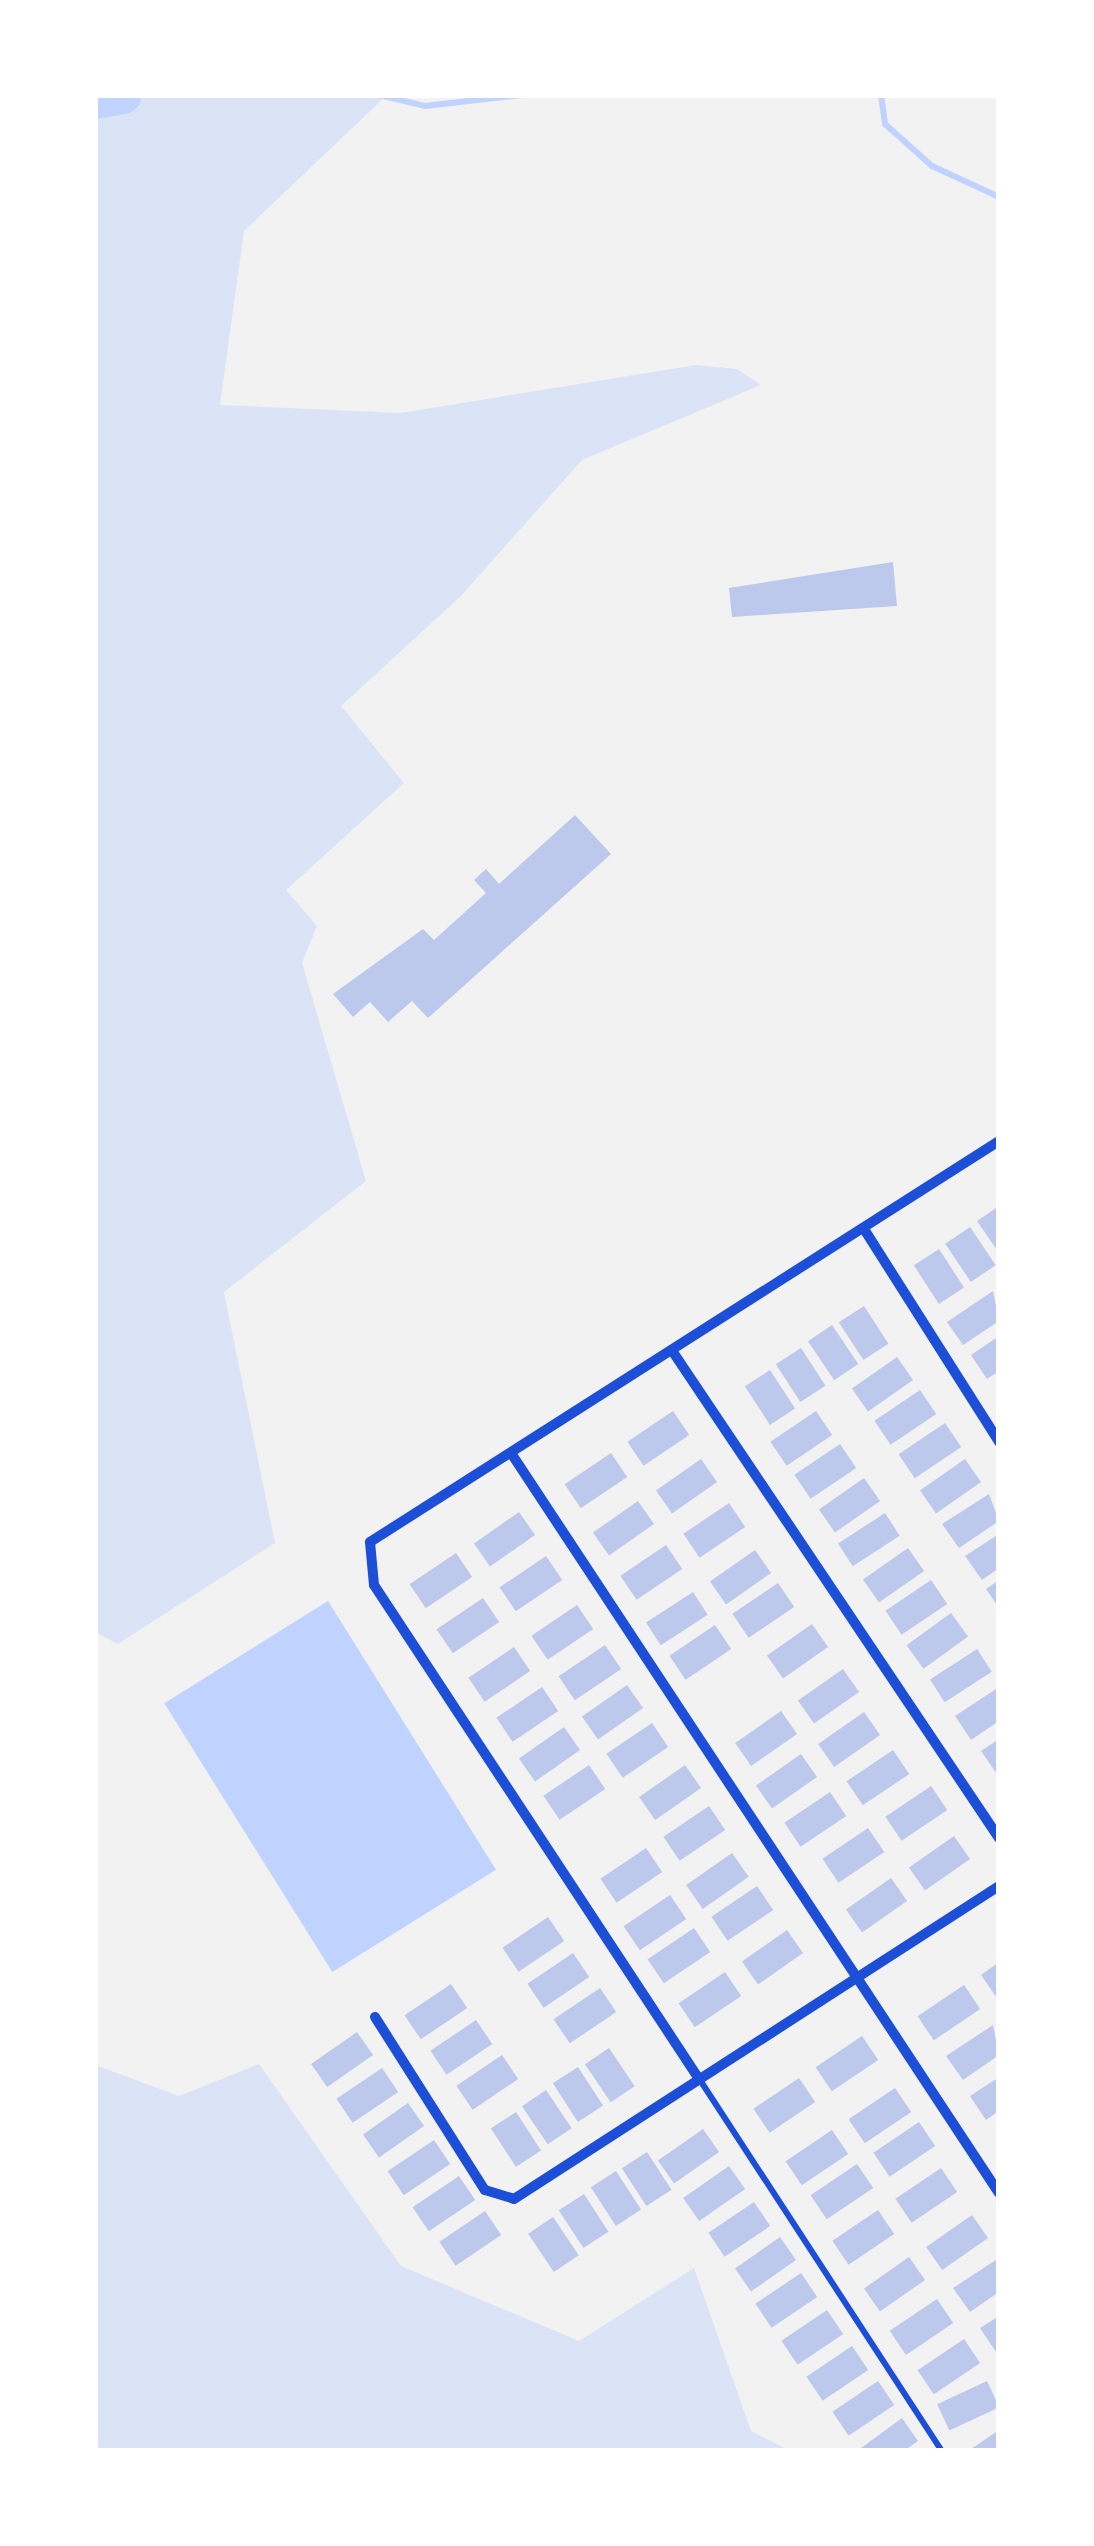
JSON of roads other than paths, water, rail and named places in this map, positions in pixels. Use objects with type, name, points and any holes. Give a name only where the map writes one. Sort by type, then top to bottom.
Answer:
[{"type":"street","points":[[699,2079],[374,1585],[370,1542],[674,1352],[999,1141]]},
{"type":"street","points":[[864,1229],[999,1442]]},
{"type":"street","points":[[674,1352],[999,1838]]},
{"type":"street","points":[[512,1453],[861,1976],[999,2193]]},
{"type":"street","points":[[375,2017],[485,2190],[514,2199],[999,1886]]},
{"type":"lane","points":[[699,2079],[942,2451]]},
{"type":"water","points":[[328,1601],[496,1870],[332,1972],[164,1703]]},
{"type":"waterway","points":[[95,100],[123,95]]},
{"type":"waterway","points":[[379,95],[425,106],[522,95]]},
{"type":"waterway","points":[[881,95],[885,124],[932,166],[999,197]]}]
